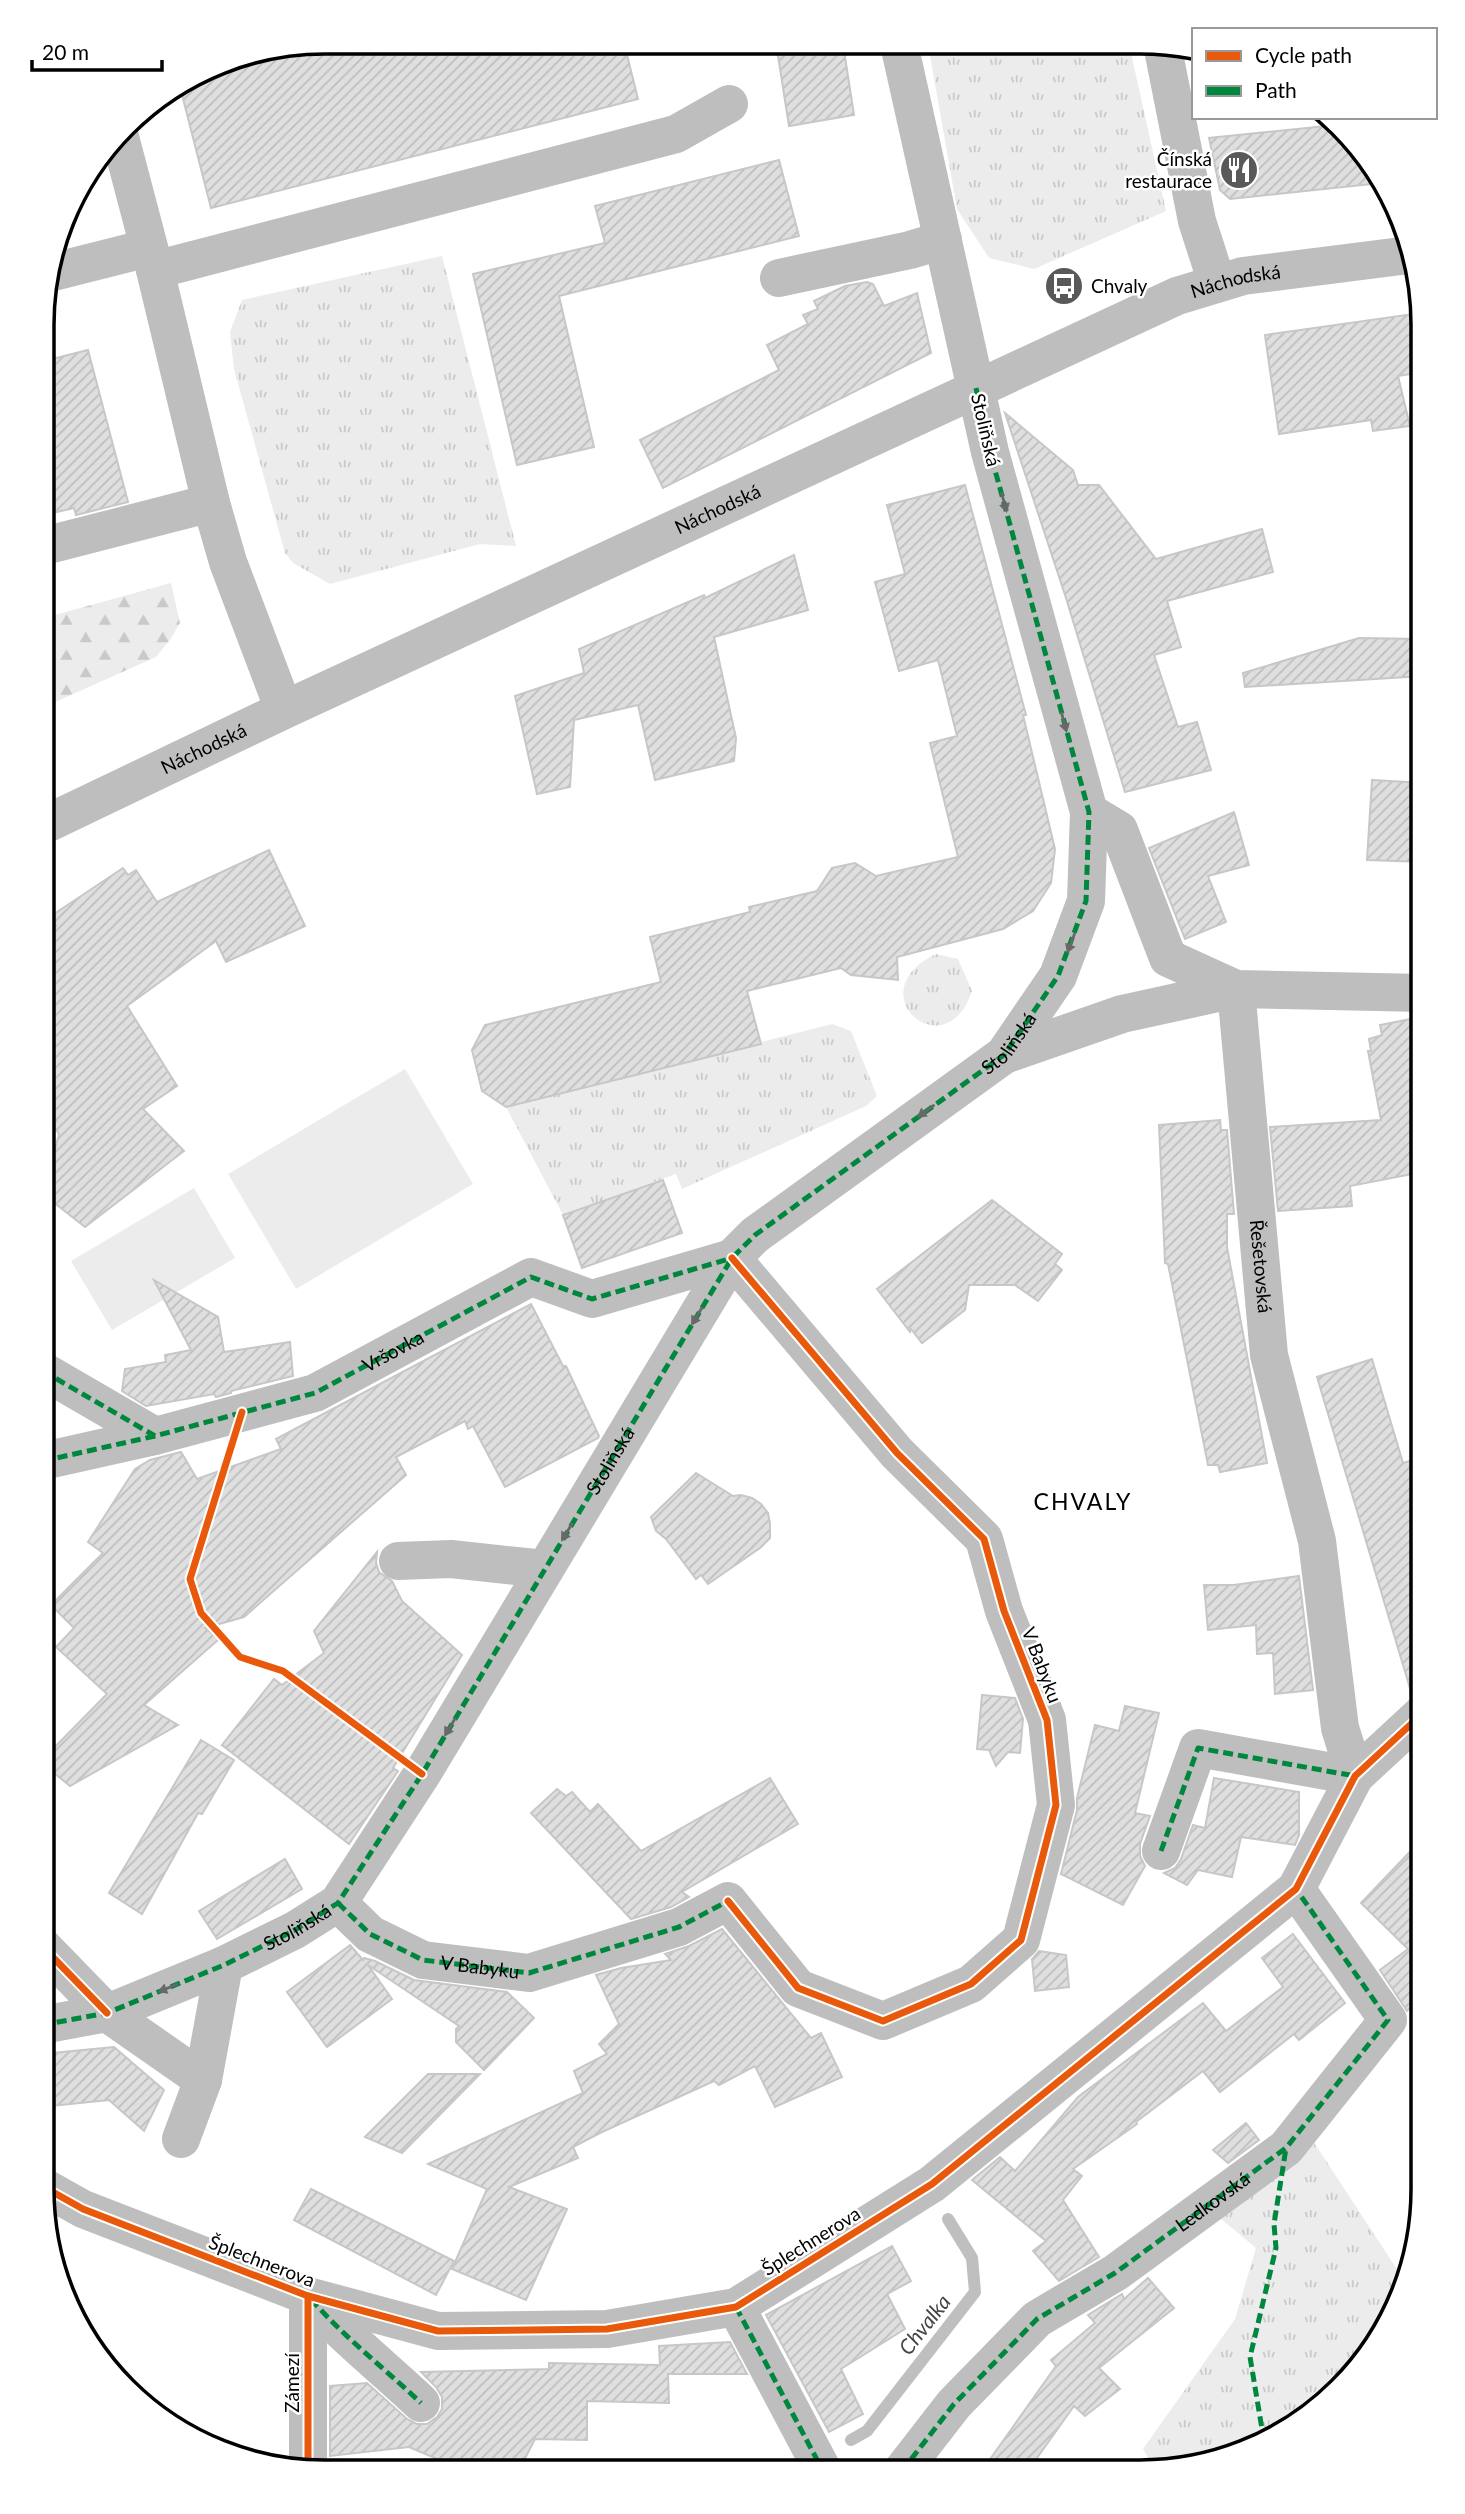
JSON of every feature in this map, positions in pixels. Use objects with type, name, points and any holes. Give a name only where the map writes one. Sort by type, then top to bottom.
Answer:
[{"type":"street","name":"Stoliňská","points":[[54,2023],[107,2013],[224,1965],[295,1930],[338,1903],[422,1774],[732,1258],[755,1235],[1004,1055],[1058,976],[1086,901],[1089,812],[990,452],[901,54]]},
{"type":"street","points":[[1164,56],[1197,221],[1217,283]]},
{"type":"street","points":[[59,272],[151,259],[676,134],[729,104]]},
{"type":"street","points":[[122,147],[211,503],[242,603],[284,710]]},
{"type":"street","points":[[779,278],[943,240]]},
{"type":"street","name":"Náchodská","points":[[54,820],[284,710],[1178,296],[1217,283],[1282,270],[1402,256]]},
{"type":"street","points":[[54,543],[211,503]]},
{"type":"street","points":[[1089,812],[1119,830],[1168,958],[1236,989]]},
{"type":"street","points":[[1004,1055],[1122,1014],[1236,989],[1411,993]]},
{"type":"street","name":"Řešetovská","points":[[1236,989],[1269,1355],[1317,1541],[1340,1728],[1355,1776]]},
{"type":"street","name":"Vršovka","points":[[54,1459],[155,1436],[314,1393],[531,1277],[592,1299],[732,1258]]},
{"type":"street","name":"V Babyku","points":[[338,1903],[370,1934],[423,1959],[529,1973],[679,1927],[729,1901],[798,1987],[883,2021],[971,1984],[1021,1940],[1056,1805],[1047,1720],[1004,1611],[984,1539],[897,1453],[732,1258]]},
{"type":"street","points":[[54,1377],[155,1436]]},
{"type":"street","points":[[398,1561],[451,1559],[545,1569]]},
{"type":"street","name":"Šplechnerova","points":[[54,2193],[83,2209],[309,2297],[438,2331],[607,2329],[736,2306],[932,2184],[1296,1889],[1355,1776],[1411,1724]]},
{"type":"street","points":[[1161,1851],[1198,1748],[1355,1776]]},
{"type":"street","name":"Ledkovská","points":[[911,2460],[954,2404],[1037,2319],[1115,2273],[1286,2148],[1388,2020],[1296,1889]]},
{"type":"street","points":[[54,1958],[107,2013],[203,2080]]},
{"type":"street","points":[[181,2139],[203,2080],[224,1965]]},
{"type":"street","points":[[309,2297],[335,2327],[388,2371],[421,2403]]},
{"type":"street","name":"Zámezí","points":[[308,2459],[309,2297]]},
{"type":"street","points":[[736,2306],[817,2460]]},
{"type":"green space","points":[[930,54],[1131,54],[1166,211],[1034,269],[989,258],[957,209]]},
{"type":"green space","points":[[442,256],[516,546],[480,544],[330,584],[293,563],[285,553],[234,369],[230,332],[242,300]]},
{"type":"green space","points":[[171,583],[180,623],[156,657],[54,703],[54,615]]},
{"type":"green space","points":[[936,954],[958,959],[972,991],[959,1014],[944,1024],[928,1024],[914,1017],[905,1004],[904,987],[913,970]]},
{"type":"green space","points":[[832,1024],[851,1031],[877,1096],[866,1106],[682,1189],[676,1174],[563,1215],[506,1107]]},
{"type":"green space","points":[[405,1069],[473,1184],[296,1289],[228,1174]]},
{"type":"green space","points":[[194,1188],[235,1258],[112,1330],[71,1261]]},
{"type":"green space","points":[[1313,2141],[1398,2271],[1383,2308],[1355,2354],[1305,2404],[1259,2432],[1227,2445],[1192,2455],[1149,2459],[1143,2449],[1235,2319],[1256,2248],[1220,2218]]},
{"type":"building","points":[[326,54],[627,54],[638,99],[211,208],[182,96],[238,69],[273,59]]},
{"type":"building","points":[[778,54],[845,54],[854,115],[789,126]]},
{"type":"building","points":[[1323,126],[1355,160],[1371,184],[1230,199],[1220,190],[1209,138]]},
{"type":"building","points":[[779,160],[799,236],[559,296],[594,447],[517,465],[473,274],[605,243],[595,206]]},
{"type":"building","points":[[867,282],[873,284],[884,306],[917,293],[931,353],[663,488],[640,440],[779,370],[767,345],[808,324],[803,315],[818,309],[814,301],[845,286]]},
{"type":"building","points":[[1410,314],[1411,374],[1398,376],[1410,426],[1373,431],[1371,420],[1279,434],[1265,335]]},
{"type":"building","points":[[88,350],[128,502],[76,515],[74,508],[54,513],[54,358]]},
{"type":"building","points":[[1005,413],[1073,470],[1078,485],[1099,485],[1156,559],[1262,529],[1273,572],[1167,601],[1181,647],[1154,655],[1178,727],[1197,722],[1211,770],[1125,792],[1066,598]]},
{"type":"building","points":[[965,485],[1026,715],[1023,715],[1055,849],[1051,883],[1033,911],[1003,929],[897,957],[898,980],[851,975],[841,968],[747,991],[761,1044],[506,1107],[482,1091],[472,1050],[485,1025],[661,982],[650,937],[750,912],[749,907],[817,891],[832,868],[855,863],[876,876],[958,857],[930,743],[957,736],[938,660],[899,671],[875,582],[905,574],[887,505]]},
{"type":"building","points":[[794,555],[808,610],[714,637],[736,738],[734,761],[655,780],[638,705],[574,720],[570,787],[537,794],[515,696],[584,673],[579,649],[704,595],[705,598]]},
{"type":"building","points":[[1359,638],[1411,639],[1411,677],[1245,687],[1243,673]]},
{"type":"building","points":[[1372,780],[1411,782],[1411,862],[1367,860]]},
{"type":"building","points":[[1234,812],[1249,865],[1208,876],[1226,922],[1185,939],[1149,848]]},
{"type":"building","points":[[269,850],[305,926],[226,962],[216,941],[127,1006],[177,1086],[143,1109],[184,1151],[85,1227],[54,1203],[54,1153],[59,1134],[54,1126],[57,1120],[54,1117],[54,914],[123,868],[128,875],[136,870],[157,902]]},
{"type":"building","points":[[1411,1019],[1411,1174],[1350,1186],[1352,1206],[1278,1211],[1270,1127],[1381,1120],[1368,1051],[1371,1051],[1369,1039],[1382,1035],[1380,1025]]},
{"type":"building","points":[[1220,1120],[1221,1130],[1227,1130],[1234,1214],[1227,1214],[1227,1247],[1267,1463],[1220,1472],[1218,1465],[1208,1465],[1168,1264],[1165,1263],[1159,1125]]},
{"type":"building","points":[[663,1180],[682,1233],[582,1268],[563,1215]]},
{"type":"building","points":[[992,1200],[1062,1254],[1055,1264],[1062,1270],[1038,1301],[1015,1285],[969,1285],[965,1310],[922,1343],[911,1329],[910,1332],[877,1289]]},
{"type":"building","points":[[154,1280],[218,1317],[224,1352],[290,1342],[293,1376],[216,1397],[214,1394],[146,1406],[122,1391],[125,1369],[166,1362],[165,1355],[191,1350]]},
{"type":"building","points":[[531,1304],[563,1366],[566,1366],[599,1436],[505,1487],[473,1426],[468,1429],[465,1421],[396,1457],[406,1475],[244,1617],[205,1628],[219,1639],[144,1705],[178,1725],[70,1786],[54,1773],[54,1748],[107,1694],[56,1647],[74,1628],[54,1608],[54,1602],[103,1553],[88,1542],[135,1469],[150,1460],[181,1452],[197,1479],[281,1449],[276,1439]]},
{"type":"building","points":[[1372,1359],[1403,1463],[1411,1461],[1411,1692],[1317,1377]]},
{"type":"building","points":[[696,1473],[733,1496],[752,1498],[761,1504],[768,1513],[770,1524],[770,1538],[760,1548],[708,1584],[701,1575],[696,1579],[666,1539],[656,1531],[651,1517]]},
{"type":"building","points":[[377,1552],[379,1572],[392,1581],[402,1601],[462,1655],[393,1768],[398,1771],[349,1844],[222,1745],[274,1679],[282,1685],[324,1653],[314,1631]]},
{"type":"building","points":[[1299,1576],[1313,1690],[1275,1694],[1273,1653],[1257,1654],[1256,1625],[1208,1630],[1204,1585],[1234,1585]]},
{"type":"building","points":[[982,1695],[1015,1698],[1023,1719],[1020,1753],[1008,1752],[996,1766],[989,1750],[977,1749]]},
{"type":"building","points":[[1125,1706],[1159,1713],[1135,1813],[1150,1816],[1140,1844],[1140,1856],[1145,1866],[1123,1905],[1061,1874],[1095,1725],[1119,1731]]},
{"type":"building","points":[[201,1740],[234,1760],[202,1814],[198,1813],[142,1914],[109,1893]]},
{"type":"building","points":[[770,1778],[798,1824],[682,1892],[689,1897],[671,1907],[631,1919],[531,1813],[557,1789],[566,1796],[572,1792],[590,1812],[598,1804],[641,1851]]},
{"type":"building","points":[[1214,1778],[1299,1792],[1299,1835],[1295,1845],[1241,1837],[1232,1877],[1198,1870],[1187,1885],[1164,1873],[1175,1868],[1181,1859],[1193,1825],[1205,1828]]},
{"type":"building","points":[[1411,1851],[1411,2007],[1407,2011],[1380,1970],[1408,1949],[1361,1903]]},
{"type":"building","points":[[285,1859],[302,1889],[217,1939],[199,1911]]},
{"type":"building","points":[[722,1929],[811,2038],[821,2033],[842,2077],[775,2107],[755,2066],[719,2085],[714,2081],[602,2132],[573,2147],[578,2158],[509,2187],[567,2209],[526,2300],[452,2269],[487,2189],[428,2164],[583,2093],[574,2071],[607,2054],[599,2044],[619,2024],[596,1975],[671,1960],[665,1954],[689,1946]]},
{"type":"building","points":[[1293,1934],[1345,2003],[1299,2040],[1294,2034],[1220,2092],[1203,2071],[1136,2122],[1137,2124],[1073,2169],[1082,2176],[1063,2200],[1099,2257],[1059,2281],[1033,2251],[1046,2241],[972,2180],[1000,2157],[1015,2171],[1078,2097],[1203,2003],[1226,2031],[1283,1987],[1262,1958]]},
{"type":"building","points":[[350,1945],[363,1960],[375,1961],[414,1980],[507,1992],[534,2018],[484,2070],[456,2042],[456,2029],[459,2026],[368,1965],[392,1999],[327,2047],[287,1992]]},
{"type":"building","points":[[1039,1951],[1066,1955],[1069,1987],[1035,1991],[1032,1959]]},
{"type":"building","points":[[114,2047],[164,2090],[144,2131],[109,2100],[54,2106],[54,2053]]},
{"type":"building","points":[[428,2074],[480,2074],[402,2153],[365,2137]]},
{"type":"building","points":[[1246,2123],[1259,2140],[1228,2163],[1213,2150]]},
{"type":"building","points":[[311,2189],[454,2261],[436,2295],[294,2220]]},
{"type":"building","points":[[892,2246],[911,2281],[887,2294],[905,2329],[841,2369],[863,2414],[829,2432],[766,2315]]},
{"type":"building","points":[[1148,2278],[1174,2308],[1099,2368],[1120,2389],[1085,2416],[1074,2406],[1036,2460],[989,2460],[1056,2366],[1051,2360],[1095,2323],[1088,2315],[1122,2294],[1124,2299]]},
{"type":"building","points":[[730,2342],[747,2374],[668,2374],[669,2403],[587,2401],[587,2440],[535,2439],[524,2460],[440,2460],[409,2447],[330,2456],[330,2386],[367,2383],[407,2419],[417,2424],[427,2424],[437,2417],[442,2409],[442,2397],[421,2372],[549,2369],[549,2363],[660,2365],[659,2346]]},
{"type":"waterway","name":"Chvalka","points":[[851,2440],[867,2431],[975,2292],[972,2258],[948,2219]]},
{"type":"marked path","points":[[54,2023],[107,2013],[224,1965],[295,1930],[338,1903],[422,1774],[732,1258],[755,1235],[1004,1055],[1058,976],[1086,901],[1089,812],[990,452],[976,388]]},
{"type":"marked path","points":[[54,1459],[155,1436],[315,1393],[531,1277],[592,1299],[732,1258]]},
{"type":"marked path","points":[[54,1377],[155,1436]]},
{"type":"marked path","points":[[1161,1851],[1198,1748],[1355,1776]]},
{"type":"marked path","points":[[911,2460],[954,2404],[1037,2319],[1115,2273],[1286,2148],[1388,2020],[1296,1889]]},
{"type":"marked path","points":[[338,1903],[370,1934],[423,1960],[529,1973],[679,1927],[728,1901],[731,1905]]},
{"type":"marked path","points":[[1262,2430],[1250,2357],[1276,2248],[1274,2224],[1286,2148]]},
{"type":"marked path","points":[[311,2299],[421,2403]]},
{"type":"marked path","points":[[736,2307],[817,2460]]},
{"type":"cycle path","points":[[728,1901],[798,1988],[883,2021],[971,1984],[1021,1940],[1056,1805],[1047,1720],[1004,1611],[984,1539],[897,1453],[732,1258]]},
{"type":"cycle path","points":[[242,1412],[190,1579],[201,1613],[240,1657],[283,1671],[422,1774]]},
{"type":"cycle path","points":[[54,2193],[83,2209],[308,2296],[438,2331],[607,2329],[736,2307],[932,2184],[1296,1889],[1355,1776],[1411,1724]]},
{"type":"cycle path","points":[[54,1958],[107,2013]]},
{"type":"cycle path","points":[[308,2296],[308,2459]]},
{"type":"place","name":"Čínská restaurace","points":[[1239,170]]},
{"type":"place","name":"Chvaly","points":[[1064,286]]},
{"type":"district","name":"CHVALY","points":[[1083,1502]]}]
